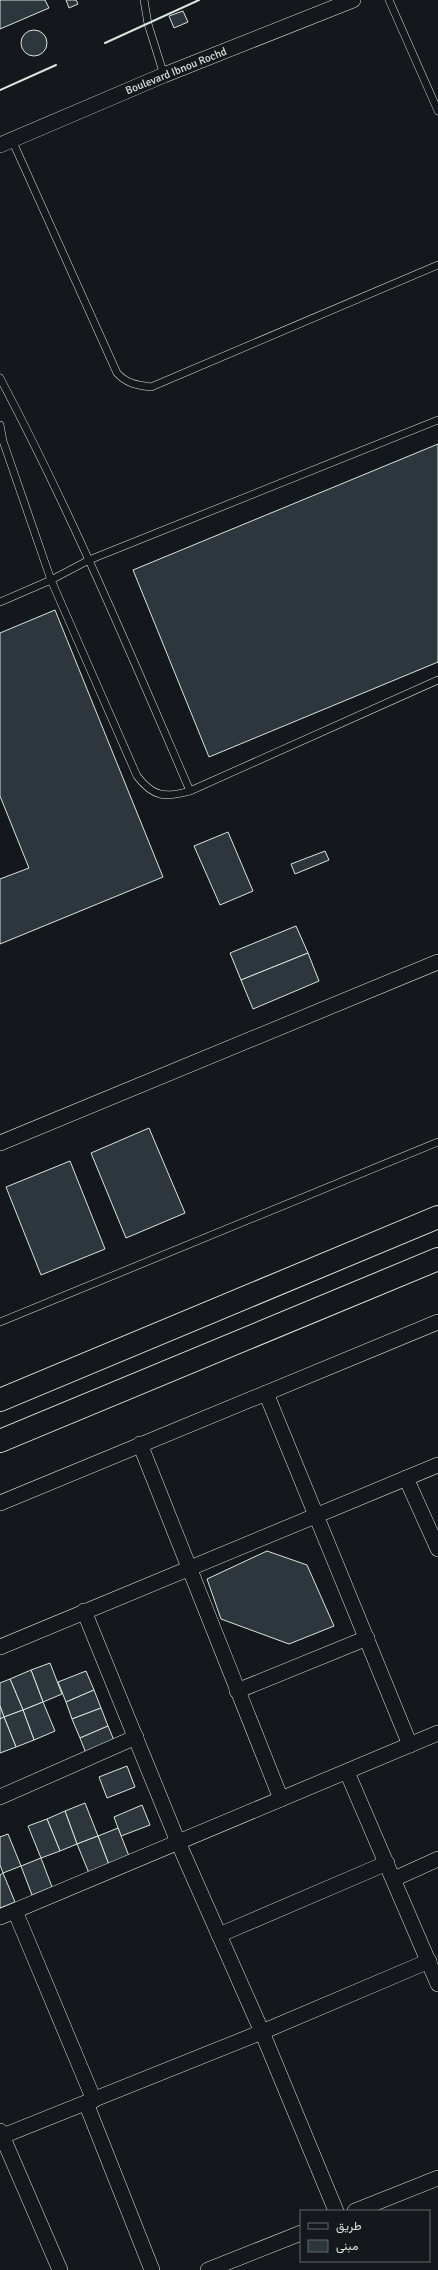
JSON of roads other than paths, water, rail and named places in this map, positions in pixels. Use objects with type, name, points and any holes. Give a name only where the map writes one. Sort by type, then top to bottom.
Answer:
[{"type":"highway","points":[[0,1400],[438,1217]]},
{"type":"highway","points":[[0,1441],[438,1259]]},
{"type":"street","name":"Boulevard Ibnou Rochd","points":[[6,142],[164,75],[353,0]]},
{"type":"street","points":[[0,1143],[438,962]]},
{"type":"street","points":[[0,1503],[438,1322]]},
{"type":"street","points":[[266,1393],[410,1745]]},
{"type":"street","points":[[140,1444],[281,1799]]},
{"type":"street","points":[[0,1647],[438,1465]]},
{"type":"street","points":[[406,1478],[438,1549]]},
{"type":"street","points":[[84,1611],[178,1842],[262,2032],[336,2210]]},
{"type":"street","points":[[237,1691],[367,1638]]},
{"type":"street","points":[[0,1917],[438,1733]]},
{"type":"street","points":[[0,1797],[136,1737]]},
{"type":"street","points":[[347,1772],[438,1984]]},
{"type":"street","points":[[394,1879],[438,1859]]},
{"type":"street","points":[[219,1935],[387,1863]]},
{"type":"street","points":[[15,1911],[90,2102],[152,2270]]},
{"type":"street","points":[[60,2270],[1,2134],[90,2102],[262,2032],[429,1960]]},
{"type":"street","points":[[358,2210],[438,2178]]},
{"type":"street","points":[[208,2270],[300,2233]]},
{"type":"lane","points":[[144,0],[148,24],[164,75]]},
{"type":"lane","points":[[389,0],[438,111]]},
{"type":"lane","points":[[6,142],[117,373],[125,381],[136,385],[151,387],[438,265]]},
{"type":"lane","points":[[0,378],[28,431],[89,560],[190,791]]},
{"type":"lane","points":[[0,602],[51,580],[89,560],[438,420]]},
{"type":"lane","points":[[0,425],[4,441],[51,580],[137,776],[147,789],[160,795],[190,791],[438,680]]},
{"type":"lane","points":[[0,1322],[438,1142]]}]
